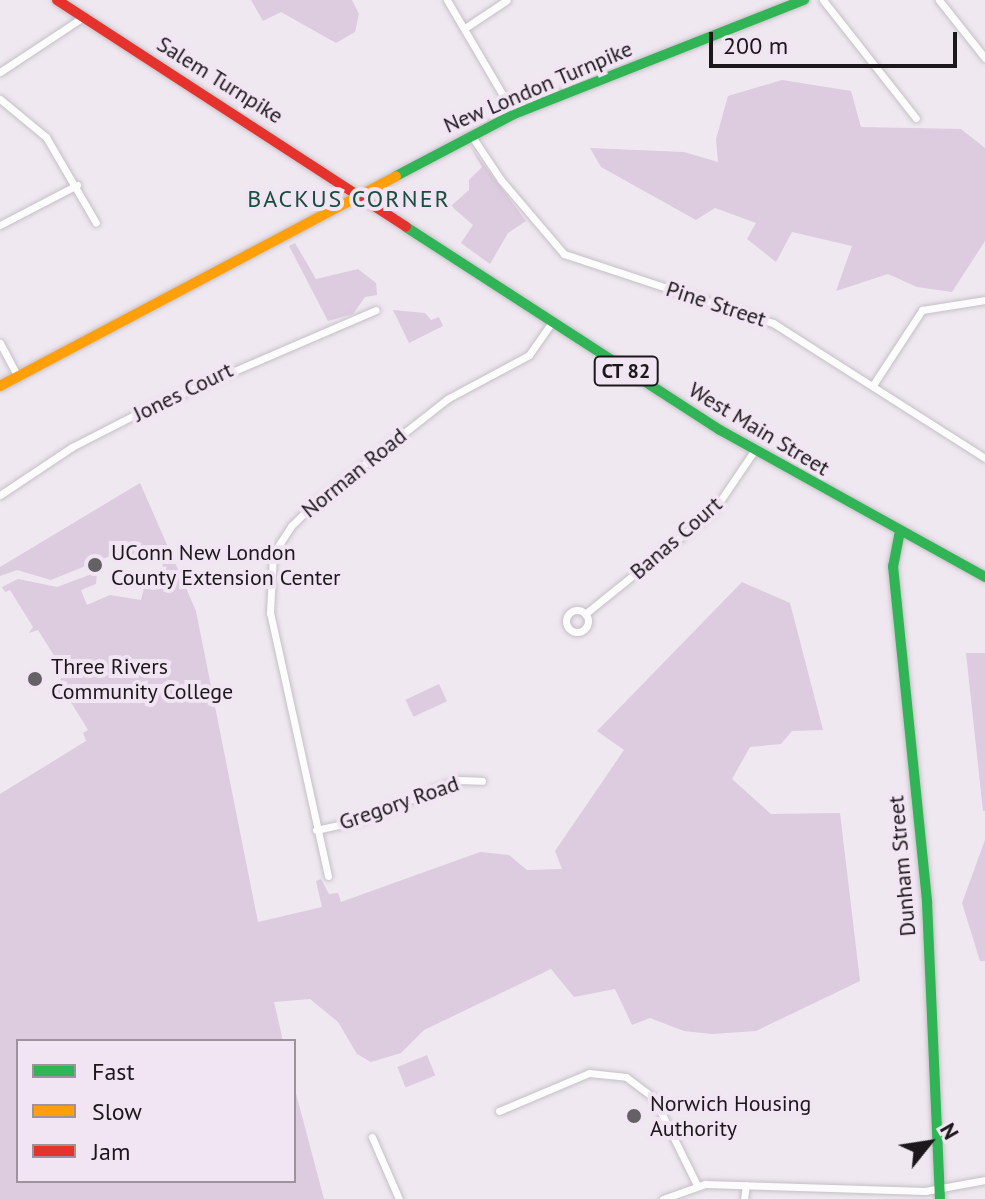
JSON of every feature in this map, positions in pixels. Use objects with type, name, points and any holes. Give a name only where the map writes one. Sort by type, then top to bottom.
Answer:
[{"type":"main road","name":"Salem Turnpike","points":[[57,0],[361,194]]},
{"type":"main road","name":"New London Turnpike","points":[[0,386],[514,114],[804,0]]},
{"type":"main road","name":"West Main Street","points":[[361,194],[552,322],[754,451],[985,577]]},
{"type":"main road","name":"Dunham Street","points":[[900,531],[893,566],[926,891],[940,1194]]},
{"type":"street","points":[[447,0],[514,114]]},
{"type":"street","points":[[465,28],[507,0]]},
{"type":"street","points":[[823,0],[916,118]]},
{"type":"street","points":[[939,0],[985,58]]},
{"type":"street","points":[[0,72],[83,17]]},
{"type":"street","points":[[0,99],[46,137],[77,185],[96,223]]},
{"type":"street","name":"Pine Street","points":[[471,135],[501,180],[564,254],[773,323],[985,458]]},
{"type":"street","points":[[0,225],[77,185]]},
{"type":"street","points":[[873,385],[922,310],[985,300]]},
{"type":"street","name":"Jones Court","points":[[0,495],[72,447],[146,409],[376,310]]},
{"type":"street","name":"Norman Road","points":[[328,876],[270,613],[268,582],[276,549],[315,503],[447,399],[529,355],[552,322]]},
{"type":"street","points":[[0,343],[17,375]]},
{"type":"street","name":"Banas Court","points":[[585,614],[714,510],[754,451]]},
{"type":"street","name":"Gregory Road","points":[[316,830],[358,821],[457,780],[482,781]]},
{"type":"street","points":[[499,1111],[589,1073],[626,1077],[654,1098],[697,1185]]},
{"type":"street","points":[[372,1137],[399,1199]]},
{"type":"street","points":[[663,1199],[697,1185],[940,1194],[985,1180]]},
{"type":"street","points":[[744,1199],[746,1185]]},
{"type":"shaded area","points":[[251,0],[352,0],[359,14],[355,32],[336,43],[281,12],[263,21]]},
{"type":"shaded area","points":[[782,80],[851,91],[861,127],[961,129],[985,148],[985,241],[952,292],[917,287],[888,274],[836,291],[852,246],[792,232],[776,262],[747,239],[756,223],[715,208],[696,220],[601,167],[590,148],[684,152],[718,162],[716,139],[728,96]]},
{"type":"shaded area","points":[[470,146],[526,221],[508,233],[490,264],[461,243],[473,225],[451,206],[469,190],[469,180],[482,167]]},
{"type":"shaded area","points":[[295,243],[316,279],[358,269],[376,283],[377,295],[365,297],[353,314],[328,321],[289,246]]},
{"type":"shaded area","points":[[393,310],[425,313],[431,320],[439,317],[443,326],[409,343]]},
{"type":"shaded area","points":[[140,483],[196,611],[258,922],[322,907],[316,881],[321,879],[329,894],[338,893],[341,902],[480,852],[509,855],[527,870],[562,869],[555,851],[624,750],[597,731],[742,582],[790,603],[823,730],[792,731],[781,744],[750,747],[732,779],[771,814],[840,813],[860,981],[756,1031],[712,1034],[684,1031],[650,1018],[632,1025],[615,989],[574,997],[551,969],[424,1030],[401,1053],[371,1062],[357,1054],[338,1022],[310,999],[274,1002],[283,1039],[16,1039],[16,1183],[296,1183],[296,1094],[324,1199],[0,1199],[0,794],[86,741],[83,733],[88,730],[69,699],[62,700],[54,688],[65,673],[38,630],[29,633],[33,627],[10,590],[5,592],[2,587],[18,579],[57,587],[97,572],[96,584],[81,590],[87,605],[110,595],[141,600],[147,576],[151,590],[170,588],[161,560],[154,555],[110,556],[51,580],[17,570],[0,576],[0,567]]},
{"type":"shaded area","points":[[966,653],[985,653],[985,811],[983,811]]},
{"type":"shaded area","points":[[439,684],[447,701],[413,717],[405,700]]},
{"type":"shaded area","points":[[985,840],[985,961],[980,961],[962,903]]},
{"type":"shaded area","points":[[427,1055],[435,1075],[406,1087],[397,1067]]},
{"type":"traffic: fast","points":[[396,176],[514,114],[804,0]]},
{"type":"traffic: fast","points":[[406,227],[720,430],[985,577]]},
{"type":"traffic: fast","points":[[900,531],[893,566],[927,902],[940,1199]]},
{"type":"traffic: slow","points":[[0,386],[396,176]]},
{"type":"traffic: jam","points":[[57,0],[406,227]]},
{"type":"place","name":"UConn New London County Extension Center","points":[[95,565]]},
{"type":"place","name":"Three Rivers Community College","points":[[35,679]]},
{"type":"place","name":"Norwich Housing Authority","points":[[634,1116]]},
{"type":"district","name":"BACKUS CORNER","points":[[349,199]]}]
